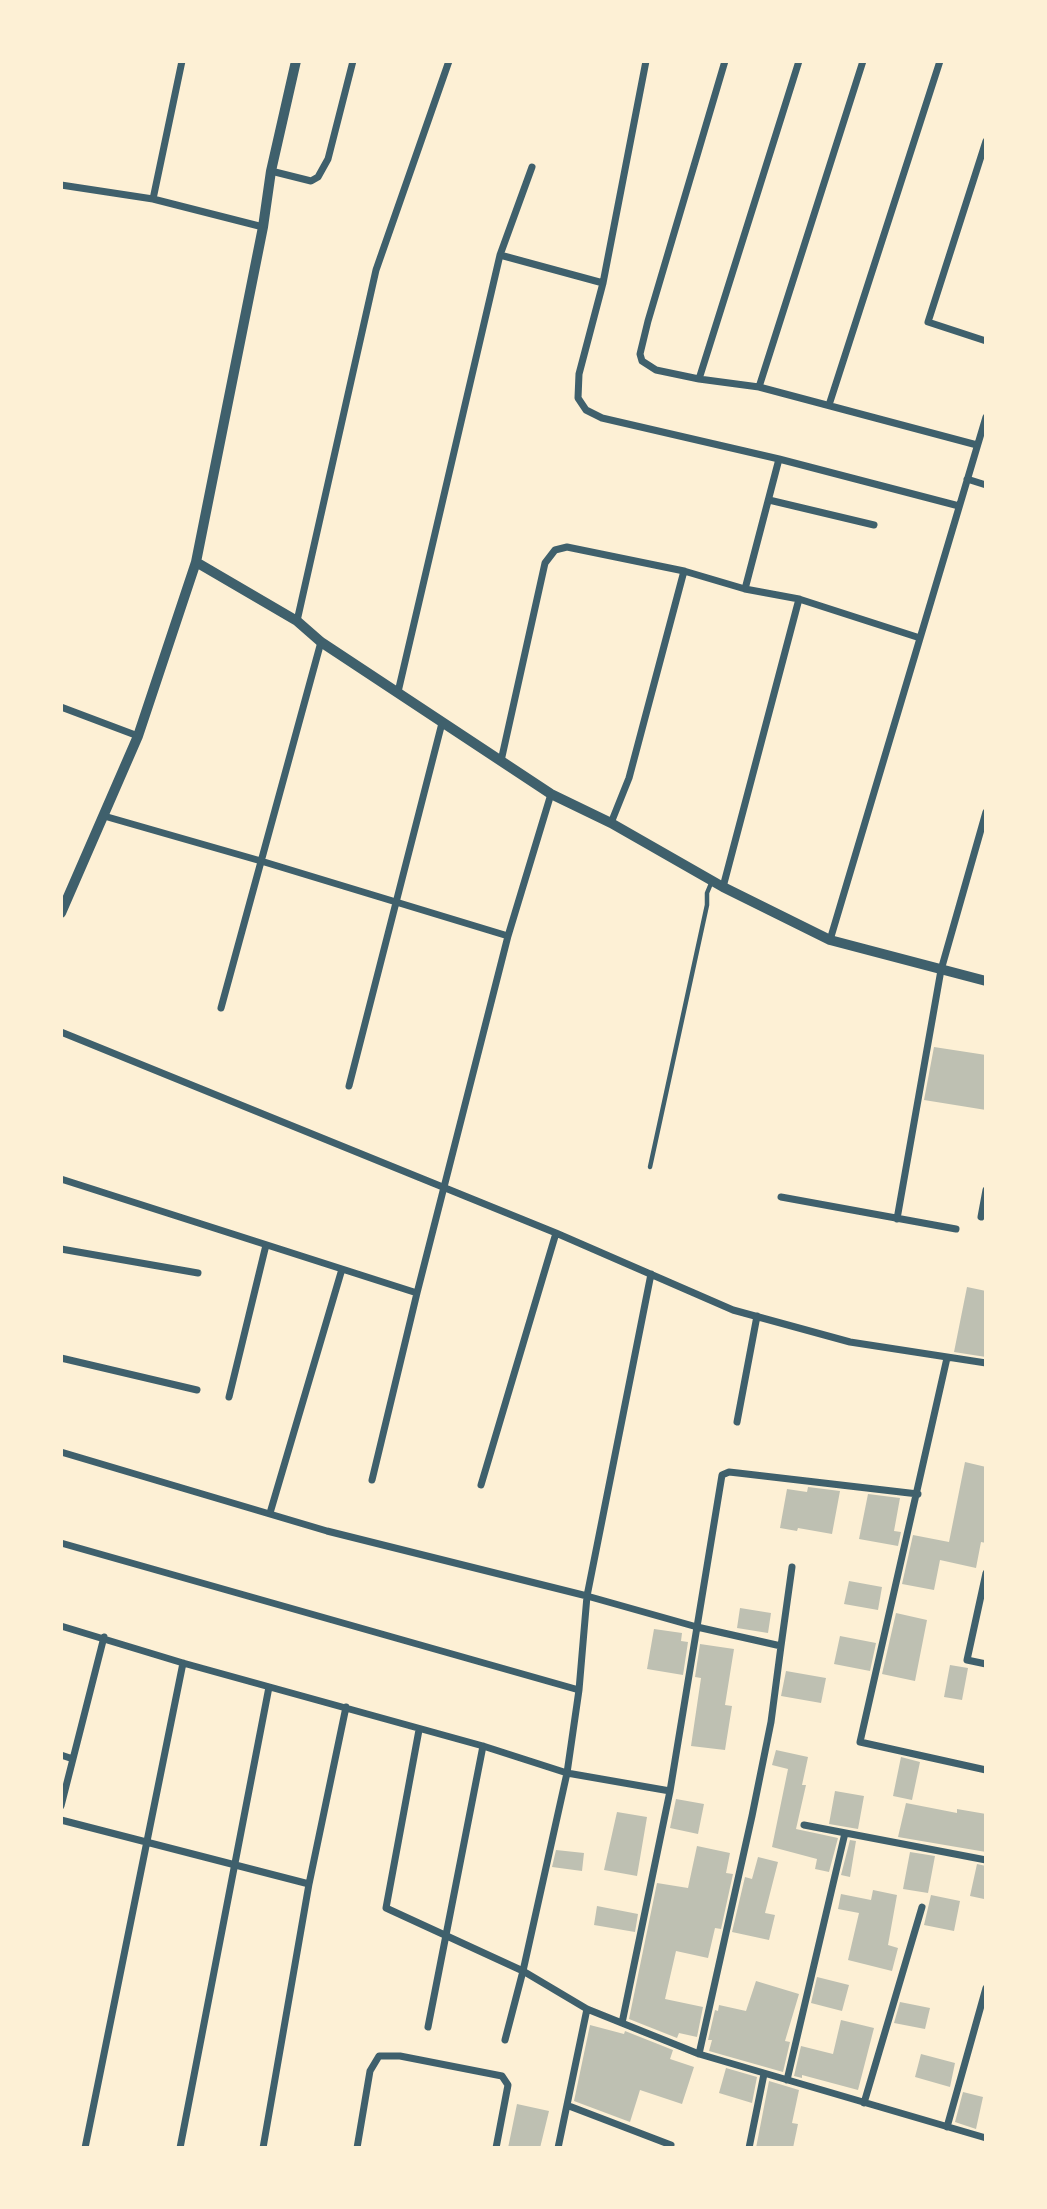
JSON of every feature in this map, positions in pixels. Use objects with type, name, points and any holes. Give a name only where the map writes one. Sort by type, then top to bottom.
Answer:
[{"type":"street","points":[[153,199],[182,61]]},
{"type":"street","points":[[61,912],[138,736],[196,562],[263,227],[271,171],[296,61]]},
{"type":"street","points":[[271,171],[311,181],[318,177],[328,159],[353,61]]},
{"type":"street","points":[[297,621],[376,270],[449,61]]},
{"type":"street","points":[[646,61],[603,283],[579,374],[578,398],[586,410],[602,418],[779,459],[959,506]]},
{"type":"street","points":[[725,61],[640,354],[646,365],[699,380],[759,387],[977,445]]},
{"type":"street","points":[[699,380],[799,61]]},
{"type":"street","points":[[759,387],[863,61]]},
{"type":"street","points":[[829,405],[940,61]]},
{"type":"street","points":[[986,141],[928,322],[986,341]]},
{"type":"street","points":[[398,692],[500,255],[532,167]]},
{"type":"street","points":[[61,185],[153,199],[263,227]]},
{"type":"street","points":[[500,255],[603,283]]},
{"type":"street","points":[[830,940],[986,416]]},
{"type":"street","points":[[746,589],[779,459]]},
{"type":"street","points":[[967,479],[986,485]]},
{"type":"street","points":[[769,500],[874,525]]},
{"type":"street","points":[[501,761],[545,563],[555,550],[567,547],[684,571],[746,589],[799,599],[920,638]]},
{"type":"street","points":[[196,562],[297,621],[321,642],[551,794],[611,823],[723,887],[830,940],[986,981]]},
{"type":"street","points":[[611,823],[629,778],[684,571]]},
{"type":"street","points":[[723,887],[799,599]]},
{"type":"street","points":[[221,1008],[321,642]]},
{"type":"street","points":[[61,707],[138,736]]},
{"type":"street","points":[[349,1086],[442,723]]},
{"type":"street","points":[[372,1480],[508,936],[551,794]]},
{"type":"street","points":[[897,1219],[941,970],[986,811]]},
{"type":"street","points":[[104,816],[508,936]]},
{"type":"street","points":[[61,1032],[445,1187],[733,1310],[850,1342],[986,1363]]},
{"type":"street","points":[[61,1179],[417,1293]]},
{"type":"street","points":[[981,1217],[986,1190]]},
{"type":"street","points":[[781,1197],[956,1229]]},
{"type":"street","points":[[481,1485],[556,1233]]},
{"type":"street","points":[[229,1397],[265,1245]]},
{"type":"street","points":[[61,1249],[198,1273]]},
{"type":"street","points":[[270,1513],[342,1269]]},
{"type":"street","points":[[505,2040],[567,1773],[579,1690],[587,1596],[652,1274]]},
{"type":"street","points":[[737,1422],[757,1316]]},
{"type":"street","points":[[61,1358],[197,1390]]},
{"type":"street","points":[[947,1358],[860,1742],[986,1770]]},
{"type":"street","points":[[61,1452],[327,1531],[780,1646]]},
{"type":"street","points":[[622,2024],[670,1791],[721,1477],[724,1473],[918,1494]]},
{"type":"street","points":[[61,1543],[579,1690]]},
{"type":"street","points":[[699,2054],[771,1722],[792,1567]]},
{"type":"street","points":[[986,1573],[967,1660],[986,1664]]},
{"type":"street","points":[[61,1626],[183,1663],[483,1746],[567,1773],[670,1791]]},
{"type":"street","points":[[61,1806],[104,1637]]},
{"type":"street","points":[[85,2148],[183,1663]]},
{"type":"street","points":[[180,2148],[268,1686]]},
{"type":"street","points":[[264,2148],[309,1884],[346,1707]]},
{"type":"street","points":[[419,1730],[386,1908],[523,1971],[587,2009],[622,2024],[699,2054],[985,2138],[982,2148]]},
{"type":"street","points":[[428,2026],[483,1746]]},
{"type":"street","points":[[61,1755],[73,1759]]},
{"type":"street","points":[[61,1820],[309,1884]]},
{"type":"street","points":[[804,1825],[986,1860]]},
{"type":"street","points":[[787,2080],[845,1833]]},
{"type":"street","points":[[864,2103],[922,1907]]},
{"type":"street","points":[[947,2127],[986,1988]]},
{"type":"street","points":[[558,2148],[569,2106],[587,2009]]},
{"type":"street","points":[[357,2148],[370,2071],[379,2056],[400,2056],[502,2076],[508,2085],[496,2148]]},
{"type":"street","points":[[750,2148],[764,2074]]},
{"type":"street","points":[[569,2106],[671,2145]]},
{"type":"lane","points":[[650,1167],[707,905],[706,893],[713,881]]},
{"type":"building","points":[[934,1047],[986,1055],[986,1110],[924,1100]]},
{"type":"building","points":[[967,1287],[986,1291],[986,1357],[954,1352]]},
{"type":"building","points":[[965,1462],[986,1467],[986,1543],[981,1542],[976,1568],[940,1560],[934,1590],[902,1584],[913,1535],[949,1542]]},
{"type":"building","points":[[808,1487],[840,1491],[832,1534],[780,1528],[787,1489],[807,1492]]},
{"type":"building","points":[[868,1494],[900,1498],[894,1531],[901,1532],[898,1546],[859,1539]]},
{"type":"building","points":[[849,1581],[882,1587],[878,1610],[844,1604]]},
{"type":"building","points":[[740,1608],[771,1613],[768,1633],[737,1628]]},
{"type":"building","points":[[896,1613],[927,1620],[915,1681],[882,1674]]},
{"type":"building","points":[[654,1629],[682,1633],[681,1641],[688,1642],[683,1675],[647,1669]]},
{"type":"building","points":[[840,1636],[876,1643],[870,1671],[834,1664]]},
{"type":"building","points":[[700,1644],[734,1649],[725,1705],[732,1706],[725,1750],[691,1746],[701,1678],[695,1677]]},
{"type":"building","points":[[950,1665],[968,1668],[962,1700],[944,1697]]},
{"type":"building","points":[[786,1671],[826,1678],[821,1703],[781,1696]]},
{"type":"building","points":[[776,1750],[808,1757],[802,1785],[806,1785],[796,1829],[838,1838],[829,1872],[815,1869],[817,1859],[772,1847],[788,1769],[772,1765]]},
{"type":"building","points":[[901,1757],[920,1762],[912,1800],[893,1796]]},
{"type":"building","points":[[835,1791],[864,1796],[858,1829],[829,1824]]},
{"type":"building","points":[[676,1799],[704,1804],[698,1834],[670,1828]]},
{"type":"building","points":[[906,1803],[957,1813],[957,1809],[986,1814],[986,1852],[898,1837]]},
{"type":"building","points":[[617,1812],[647,1817],[637,1876],[604,1870]]},
{"type":"building","points":[[850,1840],[856,1841],[850,1877],[841,1875]]},
{"type":"building","points":[[697,1846],[730,1853],[726,1873],[733,1874],[721,1929],[715,1928],[708,1958],[676,1951],[665,1999],[703,2007],[697,2037],[679,2033],[677,2038],[629,2019],[657,1883],[688,1888]]},
{"type":"building","points":[[556,1850],[584,1853],[582,1871],[552,1867]]},
{"type":"building","points":[[910,1852],[935,1856],[928,1893],[903,1889]]},
{"type":"building","points":[[758,1857],[778,1862],[765,1913],[775,1915],[769,1940],[732,1932],[745,1877],[752,1879]]},
{"type":"building","points":[[977,1864],[986,1866],[984,1899],[970,1896]]},
{"type":"building","points":[[873,1890],[897,1895],[888,1945],[898,1948],[892,1971],[848,1960],[859,1913],[838,1909],[841,1894],[871,1900]]},
{"type":"building","points":[[931,1895],[960,1901],[954,1931],[924,1925]]},
{"type":"building","points":[[597,1906],[638,1914],[635,1932],[594,1925]]},
{"type":"building","points":[[817,1977],[849,1985],[842,2011],[811,2003]]},
{"type":"building","points":[[756,1981],[799,1994],[785,2041],[790,2042],[783,2072],[709,2051],[712,2040],[708,2040],[715,2010],[718,2011],[719,2005],[746,2011]]},
{"type":"building","points":[[900,2002],[930,2008],[925,2029],[894,2023]]},
{"type":"building","points":[[841,2020],[874,2028],[858,2090],[802,2075],[802,2078],[794,2076],[801,2046],[833,2054]]},
{"type":"building","points":[[590,2025],[624,2034],[625,2031],[673,2050],[670,2059],[694,2067],[682,2104],[640,2090],[630,2122],[574,2101]]},
{"type":"building","points":[[921,2054],[955,2063],[950,2087],[915,2077]]},
{"type":"building","points":[[726,2068],[757,2077],[752,2103],[719,2093]]},
{"type":"building","points":[[769,2081],[799,2090],[792,2123],[798,2124],[793,2148],[756,2148]]},
{"type":"building","points":[[963,2092],[983,2097],[976,2129],[955,2122]]},
{"type":"building","points":[[517,2104],[549,2111],[540,2148],[508,2148]]}]
